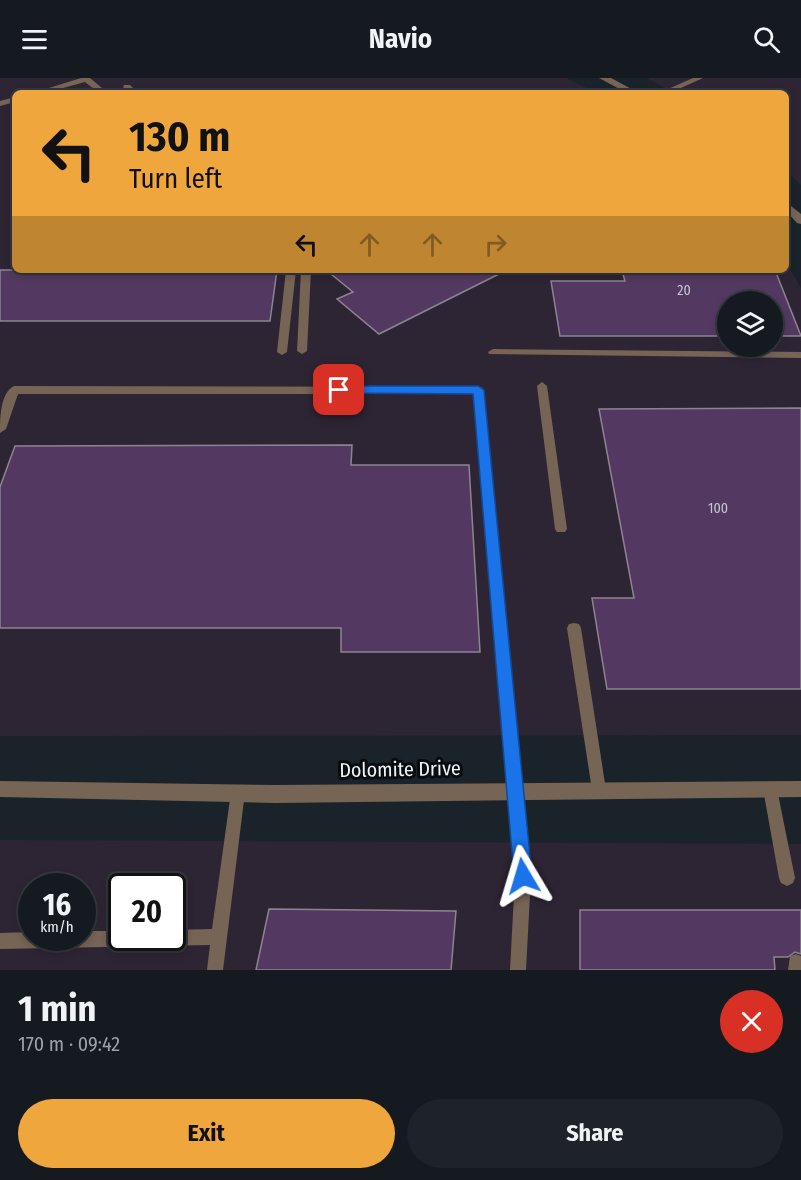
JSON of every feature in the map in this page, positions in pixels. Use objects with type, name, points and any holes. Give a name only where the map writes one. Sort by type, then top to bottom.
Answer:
[{"type":"street","points":[[603,78],[628,90]]},
{"type":"street","points":[[789,208],[801,221]]},
{"type":"street","name":"Dolomite Drive","points":[[0,789],[238,792],[801,789]]},
{"type":"lane","points":[[47,90],[85,78],[100,90]]},
{"type":"lane","points":[[669,90],[687,80],[699,78]]},
{"type":"lane","points":[[127,87],[130,90]]},
{"type":"lane","points":[[282,352],[291,273]]},
{"type":"lane","points":[[302,351],[306,273]]},
{"type":"lane","points":[[493,352],[801,354]]},
{"type":"lane","points":[[542,386],[561,529]]},
{"type":"lane","points":[[0,429],[14,390],[478,390],[523,876],[518,970]]},
{"type":"lane","points":[[574,628],[598,790]]},
{"type":"lane","points":[[770,789],[787,878]]},
{"type":"lane","points":[[215,970],[238,792]]},
{"type":"lane","points":[[0,941],[219,937]]},
{"type":"shaded area","points":[[0,78],[566,78],[591,90],[12,90],[12,273],[789,273],[789,268],[801,288],[801,735],[0,736]]},
{"type":"shaded area","points":[[647,78],[801,78],[801,185],[789,174],[789,90],[669,90]]},
{"type":"shaded area","points":[[0,840],[801,844],[801,970],[0,970]]},
{"type":"building","points":[[0,270],[12,270],[12,273],[277,273],[270,321],[0,321]]},
{"type":"building","points":[[330,273],[501,273],[379,334],[337,299],[353,292]]},
{"type":"building","points":[[623,273],[776,273],[801,336],[783,336],[783,291],[717,291],[717,336],[560,336],[551,281],[625,281]]},
{"type":"building","points":[[801,408],[801,689],[607,689],[592,598],[634,598],[599,409]]},
{"type":"building","points":[[352,445],[351,465],[469,465],[480,652],[341,652],[341,628],[0,628],[0,487],[15,446]]},
{"type":"building","points":[[269,909],[456,911],[451,970],[256,970]]},
{"type":"building","points":[[580,910],[801,910],[801,954],[795,952],[788,957],[774,957],[775,970],[580,970]]},
{"type":"route","points":[[339,390],[478,390],[523,876]]}]
